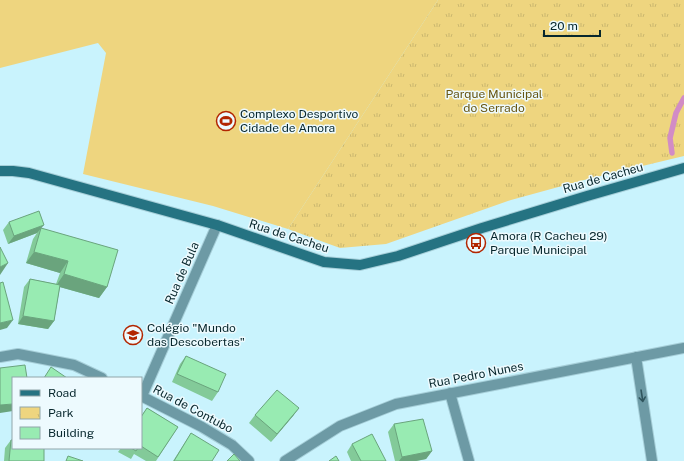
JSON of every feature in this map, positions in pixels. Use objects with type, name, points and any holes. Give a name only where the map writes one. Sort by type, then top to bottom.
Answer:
[{"type":"main road","name":"Rua de Cacheu","points":[[0,171],[29,172],[217,225],[324,262],[360,265],[398,256],[482,228],[684,168]]},
{"type":"street","name":"Rua de Bula","points":[[142,396],[217,225]]},
{"type":"street","name":"Rua Pedro Nunes","points":[[285,461],[340,426],[396,404],[684,348]]},
{"type":"street","points":[[0,357],[18,354],[74,365],[100,377]]},
{"type":"street","points":[[636,357],[652,461]]},
{"type":"street","points":[[450,393],[469,461]]},
{"type":"street","name":"Rua de Contubo","points":[[142,396],[232,444],[249,461]]},
{"type":"green space","name":"Complexo Desportivo Cidade de Amora","points":[[0,0],[438,0],[288,229],[213,206],[83,174],[106,53],[98,43],[0,68]]},
{"type":"green space","name":"Parque Municipal do Serrado","points":[[438,0],[684,0],[684,156],[584,180],[511,200],[386,244],[340,248],[288,229]]},
{"type":"building","points":[[39,211],[44,225],[14,236],[9,222]]},
{"type":"building","points":[[41,228],[118,250],[107,287],[64,274],[68,261],[34,252]]},
{"type":"building","points":[[0,247],[8,263],[0,267]]},
{"type":"building","points":[[30,279],[60,285],[54,321],[23,316]]},
{"type":"building","points":[[3,282],[13,320],[0,323],[0,283]]},
{"type":"building","points":[[186,356],[226,374],[218,392],[177,374]]},
{"type":"building","points":[[25,365],[27,377],[12,377],[12,404],[0,405],[0,368]]},
{"type":"building","points":[[51,367],[66,377],[45,377]]},
{"type":"building","points":[[277,390],[299,408],[277,434],[255,415]]},
{"type":"building","points":[[147,408],[178,427],[158,457],[142,447],[142,416]]},
{"type":"building","points":[[423,419],[432,451],[402,457],[394,424]]},
{"type":"building","points":[[191,433],[219,450],[212,461],[174,461]]},
{"type":"building","points":[[372,434],[386,461],[361,461],[352,444]]},
{"type":"building","points":[[11,440],[12,449],[44,449],[44,461],[9,461]]},
{"type":"building","points":[[234,454],[240,461],[227,461]]},
{"type":"building","points":[[68,456],[83,461],[66,461]]},
{"type":"building","points":[[336,456],[339,461],[329,461]]},
{"type":"waterway","points":[[672,153],[670,138],[676,113],[684,98]]},
{"type":"place","name":"Complexo Desportivo Cidade de Amora","points":[[226,121]]},
{"type":"place","name":"Amora (R Cacheu 29) Parque Municipal","points":[[476,243]]},
{"type":"place","name":"Colégio \"Mundo das Descobertas\"","points":[[133,335]]}]
